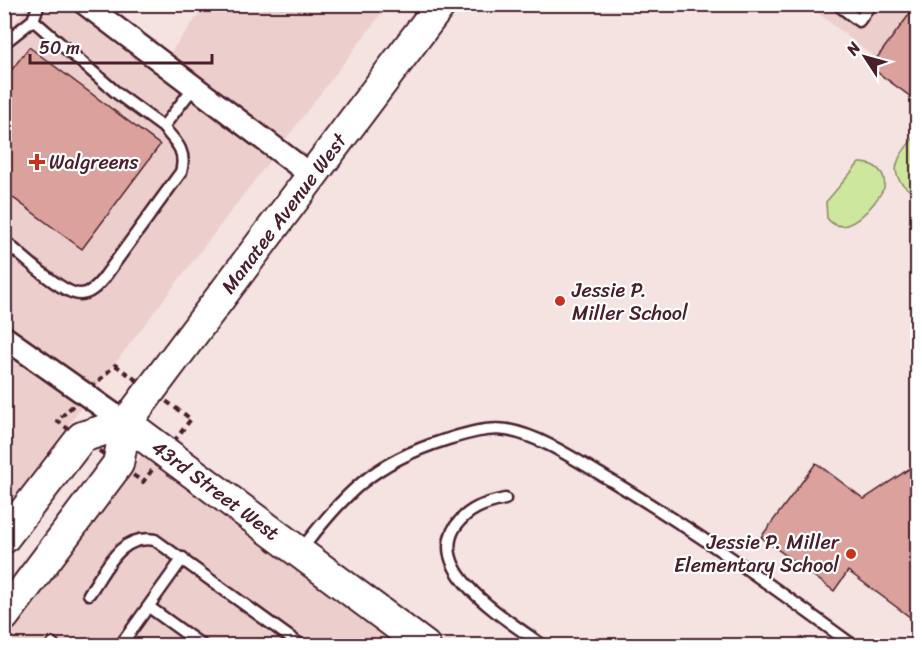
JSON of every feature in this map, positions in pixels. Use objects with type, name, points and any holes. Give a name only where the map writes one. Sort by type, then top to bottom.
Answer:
[{"type":"main road","name":"Manatee Avenue West","points":[[4,616],[118,464],[126,423],[441,4]]},
{"type":"main road","points":[[4,538],[82,437],[126,423]]},
{"type":"main road","name":"43rd Street West","points":[[126,423],[299,552],[411,641]]},
{"type":"street","points":[[85,4],[312,176]]},
{"type":"street","name":"43rd Street West","points":[[4,337],[126,423]]},
{"type":"lane","points":[[4,43],[33,20],[39,4]]},
{"type":"lane","points":[[837,4],[859,21],[871,4]]},
{"type":"lane","points":[[4,241],[64,290],[81,294],[90,292],[103,279],[181,172],[184,160],[183,150],[163,127],[118,94],[33,20]]},
{"type":"lane","points":[[163,127],[194,87]]},
{"type":"lane","points":[[299,552],[350,491],[391,461],[426,446],[473,431],[506,430],[520,433],[565,454],[644,500],[735,559],[854,645]]},
{"type":"lane","points":[[505,499],[485,504],[460,519],[451,535],[448,552],[457,573],[472,592],[543,645]]},
{"type":"lane","points":[[89,594],[124,544],[142,537],[156,540],[302,645]]},
{"type":"lane","points":[[120,645],[183,558]]},
{"type":"lane","points":[[149,606],[202,645]]},
{"type":"shaded area","points":[[207,4],[388,5],[285,140],[170,53]]},
{"type":"shaded area","points":[[29,5],[64,5],[270,160],[97,387],[5,322],[4,37]]},
{"type":"shaded area","points":[[808,5],[917,5],[917,91]]},
{"type":"shaded area","points":[[5,353],[82,407],[5,509]]},
{"type":"shaded area","points":[[144,452],[404,645],[5,646],[4,640]]},
{"type":"green space","points":[[917,134],[917,198],[902,183],[896,169],[900,156]]},
{"type":"green space","points":[[859,163],[870,164],[878,169],[883,177],[884,188],[867,211],[851,224],[842,226],[834,224],[827,218],[826,202]]},
{"type":"building","points":[[918,4],[918,102],[870,67]]},
{"type":"building","name":"Walgreens","points":[[29,47],[160,145],[82,249],[4,191],[4,80]]},
{"type":"building","name":"Jessie P. Miller Elementary School","points":[[816,463],[864,499],[918,463],[918,623],[848,571],[834,591],[761,537]]},
{"type":"place","name":"Walgreens","points":[[37,162]]},
{"type":"place","name":"Jessie P. Miller School","points":[[560,301]]},
{"type":"place","name":"Jessie P. Miller Elementary School","points":[[851,554]]}]
